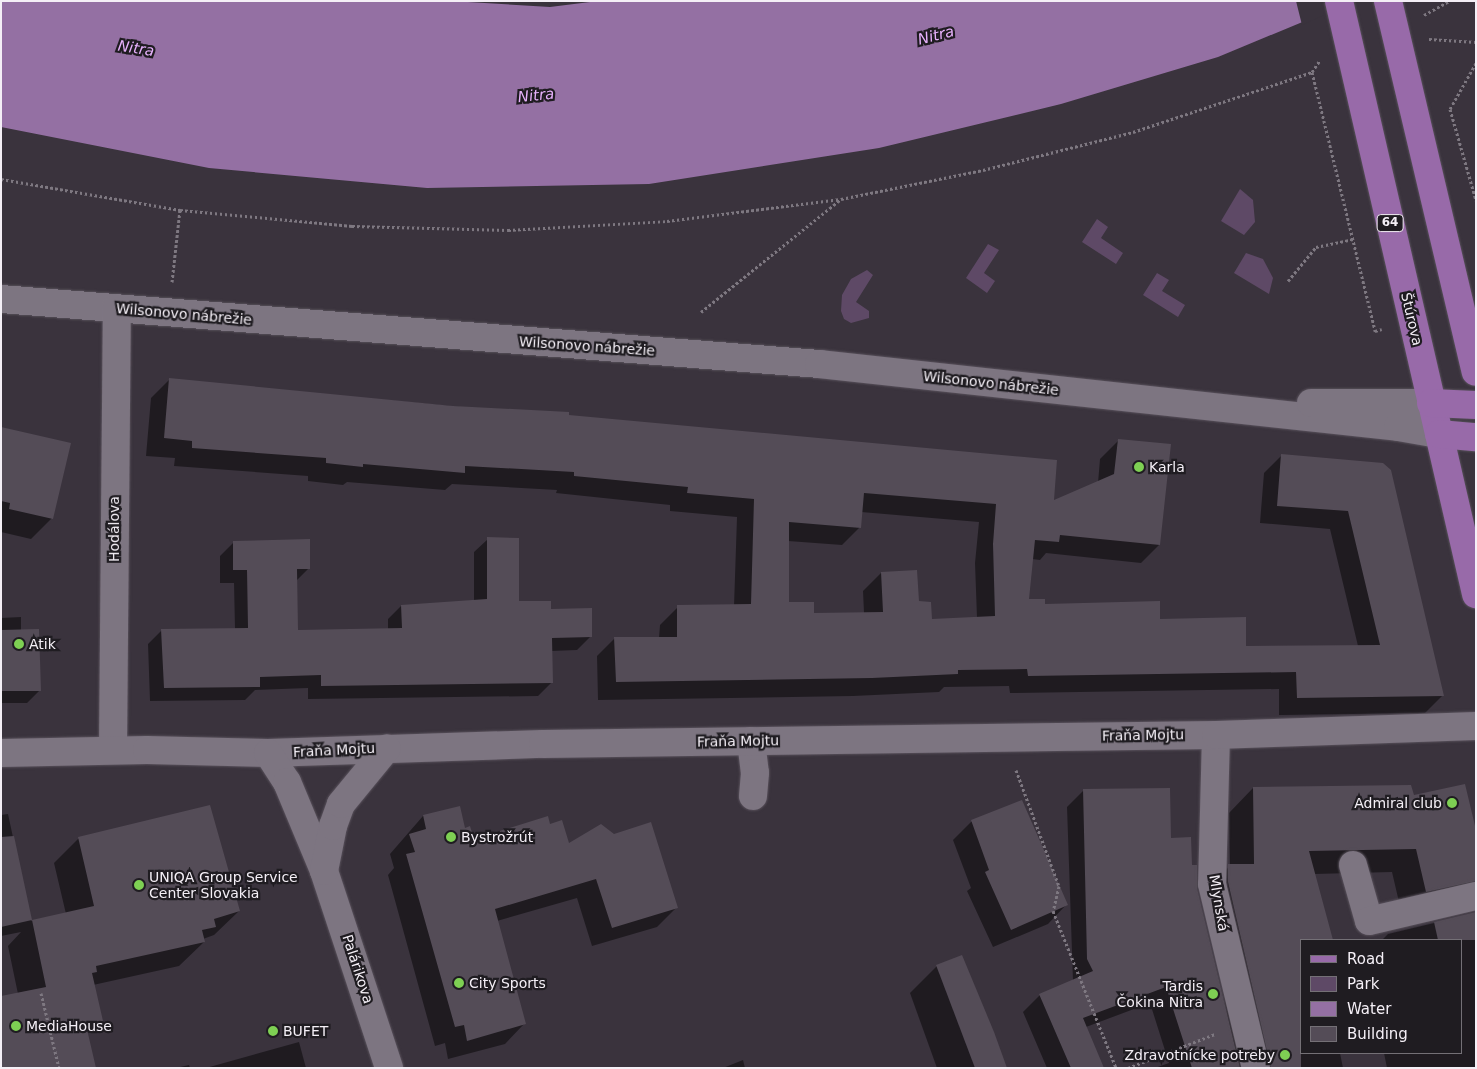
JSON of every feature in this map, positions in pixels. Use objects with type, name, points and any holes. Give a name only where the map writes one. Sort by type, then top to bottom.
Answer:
[{"type":"main road","name":"Štúrova","points":[[1339,1],[1476,594]]},
{"type":"main road","points":[[1398,14],[1476,372]]},
{"type":"main road","points":[[1431,403],[1476,405]]},
{"type":"main road","points":[[1439,434],[1476,437]]},
{"type":"street","name":"Wilsonovo nábrežie","points":[[1,299],[819,364],[1172,402],[1439,434]]},
{"type":"street","name":"Hodálova","points":[[113,750],[117,308]]},
{"type":"street","name":"Wilsonovo nábrežie","points":[[1172,402],[1431,403]]},
{"type":"street","name":"Fraňa Mojtu","points":[[1,753],[113,750],[268,753],[387,748],[751,741],[1216,735],[1476,726]]},
{"type":"street","name":"Mlynská","points":[[1216,735],[1212,884],[1256,1068]]},
{"type":"street","points":[[751,741],[755,773],[753,796]]},
{"type":"street","name":"Palárikova","points":[[324,871],[333,826],[341,804],[387,748]]},
{"type":"street","name":"Palárikova","points":[[268,753],[287,782],[324,871],[390,1068]]},
{"type":"street","points":[[1353,864],[1369,921],[1476,896]]},
{"type":"path","points":[[1398,14],[1449,1]]},
{"type":"path","points":[[1421,38],[1476,42]]},
{"type":"path","points":[[1,179],[180,210],[352,226],[508,230],[667,221],[840,199],[983,170],[1133,132],[1312,72],[1322,57]]},
{"type":"path","points":[[1476,63],[1450,109],[1476,200]]},
{"type":"path","points":[[1312,72],[1375,331]]},
{"type":"path","points":[[701,312],[840,199]]},
{"type":"path","points":[[169,313],[180,210]]},
{"type":"path","points":[[1288,281],[1316,247],[1353,239]]},
{"type":"path","points":[[1005,737],[1059,886],[1053,911],[1116,1068]]},
{"type":"path","points":[[41,993],[59,1068]]},
{"type":"path","points":[[1128,1068],[1244,1024]]},
{"type":"green space","points":[[1240,189],[1253,200],[1255,222],[1244,235],[1221,221]]},
{"type":"green space","points":[[1097,219],[1108,227],[1101,238],[1123,253],[1116,264],[1082,242]]},
{"type":"green space","points":[[988,244],[999,250],[984,273],[995,281],[987,293],[966,278]]},
{"type":"green space","points":[[1246,253],[1263,259],[1273,278],[1269,294],[1234,273]]},
{"type":"green space","points":[[867,270],[873,275],[856,302],[869,311],[869,318],[851,323],[844,319],[841,311],[842,295],[851,279]]},
{"type":"green space","points":[[1157,273],[1169,280],[1162,291],[1185,305],[1178,317],[1143,295]]},
{"type":"water","name":"Nitra","points":[[1,1],[451,1],[550,7],[598,1],[1353,1],[1218,57],[1061,104],[879,148],[649,184],[427,188],[209,168],[1,127]]},
{"type":"pier","points":[[1296,1],[1355,1],[1302,25]]},
{"type":"building","points":[[169,378],[453,406],[569,412],[569,415],[1057,460],[1054,500],[1114,474],[1118,439],[1171,444],[1160,545],[1060,535],[1059,542],[1035,540],[1029,599],[1045,599],[1045,604],[1160,601],[1160,619],[1246,617],[1246,646],[1380,645],[1348,511],[1277,506],[1281,454],[1383,463],[1391,470],[1444,696],[1297,698],[1296,672],[1028,676],[1027,669],[958,670],[958,674],[872,678],[616,682],[614,637],[677,637],[677,605],[751,604],[754,499],[687,493],[688,487],[574,476],[574,472],[465,466],[465,473],[363,464],[363,467],[326,463],[326,458],[192,448],[192,441],[164,438]],"holes":[[[864,493],[996,504],[993,544],[995,616],[932,619],[931,602],[919,601],[917,570],[881,572],[883,612],[814,613],[814,602],[789,602],[789,522],[861,528]]]},
{"type":"building","points":[[1,427],[71,443],[53,519],[9,509],[10,503],[1,501]]},
{"type":"building","points":[[487,537],[519,538],[519,601],[551,601],[551,609],[592,608],[592,637],[552,638],[553,683],[321,686],[321,675],[260,677],[260,687],[164,688],[161,629],[248,628],[247,570],[233,570],[233,541],[310,539],[310,569],[297,569],[298,630],[402,628],[401,605],[487,599]]},
{"type":"building","points":[[39,629],[41,691],[1,691],[1,630]]},
{"type":"building","points":[[1465,784],[1476,830],[1476,881],[1426,892],[1416,849],[1309,851],[1333,939],[1300,939],[1301,1068],[1271,1068],[1228,882],[1228,864],[1254,864],[1253,787],[1411,785],[1414,795]]},
{"type":"building","points":[[1170,788],[1171,838],[1191,837],[1192,865],[1197,865],[1197,888],[1240,1068],[1192,1068],[1166,987],[1083,1018],[1104,1068],[1071,1068],[1039,994],[1093,971],[1087,959],[1083,789]]},
{"type":"building","points":[[1022,800],[1068,905],[1011,930],[985,872],[989,870],[971,820]]},
{"type":"building","points":[[210,805],[240,911],[214,919],[216,927],[202,930],[205,942],[96,966],[97,972],[92,973],[103,1021],[86,1025],[96,1068],[1,1068],[1,996],[46,987],[32,920],[94,906],[78,837]]},
{"type":"building","points":[[460,806],[465,828],[470,826],[474,839],[548,816],[550,824],[562,820],[569,843],[601,824],[614,834],[651,822],[678,908],[612,928],[596,879],[495,909],[526,1024],[467,1041],[464,1025],[455,1027],[406,854],[415,852],[409,834],[426,829],[423,815]]},
{"type":"building","points":[[14,836],[32,920],[1,927],[1,837]]},
{"type":"building","points":[[1476,912],[1476,940],[1438,939],[1434,922]]},
{"type":"building","points":[[962,955],[1007,1068],[975,1068],[936,965]]},
{"type":"place","name":"Karla","points":[[1139,467]]},
{"type":"place","name":"Atik","points":[[19,644]]},
{"type":"place","name":"Admiral club","points":[[1452,803]]},
{"type":"place","name":"Bystrožrút","points":[[451,837]]},
{"type":"place","name":"UNIQA Group Service Center Slovakia","points":[[139,885]]},
{"type":"place","name":"City Sports","points":[[459,983]]},
{"type":"place","name":"Tardis Čokina Nitra","points":[[1213,994]]},
{"type":"place","name":"MediaHouse","points":[[16,1026]]},
{"type":"place","name":"BUFET","points":[[273,1031]]},
{"type":"place","name":"Zdravotnícke potreby","points":[[1285,1055]]}]
